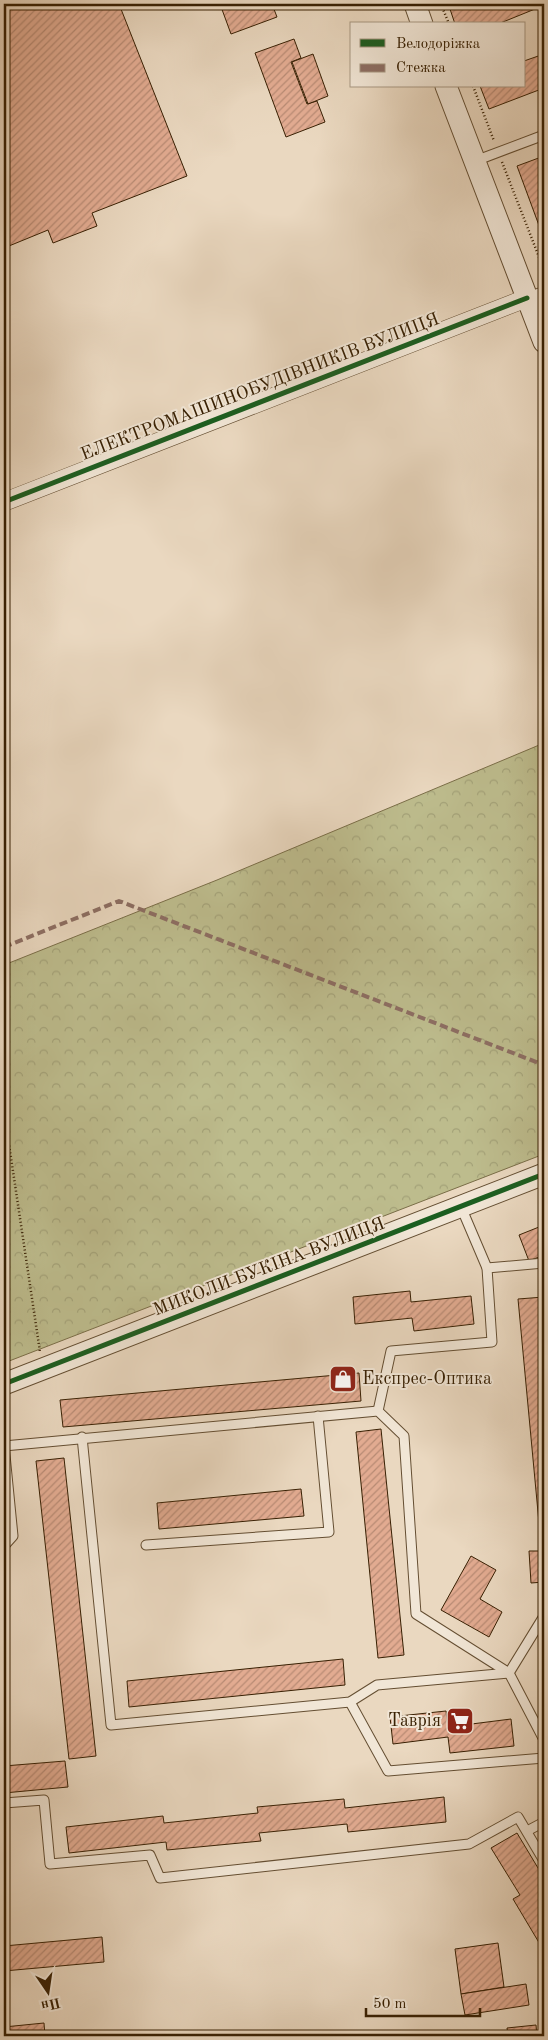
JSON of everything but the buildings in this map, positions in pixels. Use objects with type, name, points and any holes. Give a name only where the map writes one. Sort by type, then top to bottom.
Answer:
[{"type":"street","points":[[415,4],[421,22]]},
{"type":"street","points":[[447,88],[475,161],[536,294],[544,342]]},
{"type":"street","name":"ЕЛЕКТРОМАШИНОБУДІВНИКІВ ВУЛИЦЯ","points":[[4,502],[536,294]]},
{"type":"street","name":"МИКОЛИ БУКІНА ВУЛИЦЯ","points":[[4,1384],[544,1174]]},
{"type":"lane","points":[[475,161],[544,134]]},
{"type":"lane","points":[[378,1411],[391,1351],[492,1342],[487,1268],[461,1206]]},
{"type":"lane","points":[[487,1268],[544,1263]]},
{"type":"lane","points":[[4,1546],[13,1536],[4,1445],[378,1411],[404,1436],[416,1614],[509,1673],[544,1740]]},
{"type":"lane","points":[[146,1545],[328,1532],[318,1416]]},
{"type":"lane","points":[[82,1437],[111,1724],[350,1702],[377,1685],[509,1673]]},
{"type":"lane","points":[[509,1673],[544,1616]]},
{"type":"lane","points":[[350,1702],[388,1771],[544,1758]]},
{"type":"lane","points":[[4,1803],[44,1800],[50,1864],[150,1855],[160,1878],[469,1844],[518,1816],[544,1861]]},
{"type":"lane","points":[[528,1831],[544,1822]]},
{"type":"path","points":[[441,4],[448,22]]},
{"type":"path","points":[[474,88],[496,147]]},
{"type":"path","points":[[500,158],[539,257],[544,264]]},
{"type":"path","points":[[4,1111],[43,1369]]},
{"type":"green space","points":[[544,743],[544,1154],[4,1363],[4,965],[217,880]]},
{"type":"marked path","points":[[4,947],[119,901],[544,1065]]},
{"type":"cycle path","points":[[4,502],[527,298]]},
{"type":"cycle path","points":[[4,1384],[544,1174]]},
{"type":"place","name":"Експрес-Оптика","points":[[343,1379]]},
{"type":"place","name":"Таврія","points":[[460,1721]]}]
